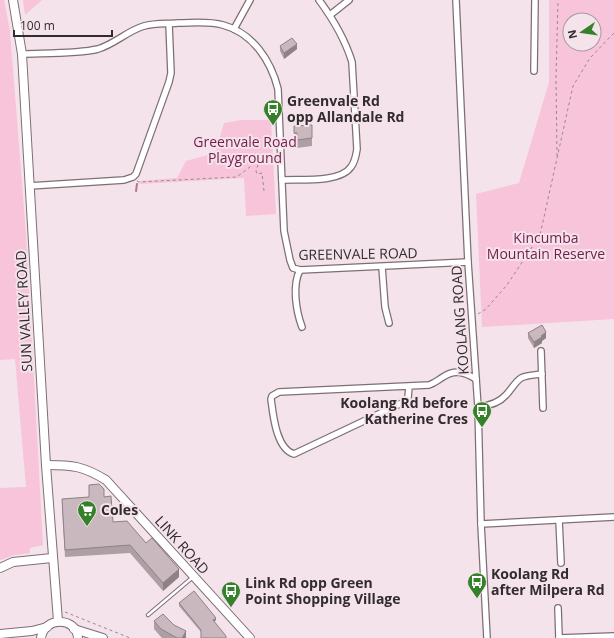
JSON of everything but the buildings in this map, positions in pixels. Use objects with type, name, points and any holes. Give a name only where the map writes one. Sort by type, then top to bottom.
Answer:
[{"type":"street","name":"SUN VALLEY ROAD","points":[[13,0],[22,54],[46,465],[58,621]]},
{"type":"street","points":[[234,29],[250,0]]},
{"type":"street","points":[[282,180],[334,177],[344,173],[354,164],[357,150],[352,62],[349,51],[330,15],[319,0]]},
{"type":"street","points":[[330,15],[349,0]]},
{"type":"street","name":"KOOLANG ROAD","points":[[456,0],[468,262],[478,407],[481,524],[487,638]]},
{"type":"street","points":[[534,71],[535,0]]},
{"type":"street","name":"GREENVALE ROAD","points":[[22,54],[88,51],[104,47],[134,30],[146,26],[208,22],[234,29],[258,48],[269,64],[275,77],[278,89],[284,231],[293,268],[300,270],[468,262]]},
{"type":"street","points":[[29,186],[124,180],[131,178],[136,174],[171,73],[169,24]]},
{"type":"street","points":[[382,267],[385,307],[389,323]]},
{"type":"street","points":[[300,270],[296,280],[296,291],[298,314],[302,327]]},
{"type":"street","points":[[541,351],[543,408]]},
{"type":"street","points":[[409,386],[408,398],[404,402],[294,454],[286,450],[275,427],[271,400],[272,396],[279,392],[432,384],[446,375],[455,372],[463,372],[476,378]]},
{"type":"street","points":[[478,407],[486,406],[505,396],[523,377],[542,374]]},
{"type":"street","name":"LINK ROAD","points":[[46,465],[64,465],[83,468],[106,480],[250,638]]},
{"type":"street","points":[[481,524],[614,517]]},
{"type":"street","points":[[560,520],[561,563]]},
{"type":"street","points":[[0,568],[8,563],[18,561],[52,558]]},
{"type":"street","points":[[558,608],[559,638],[614,636]]},
{"type":"street","points":[[0,634],[32,631],[58,621],[70,624],[78,638]]},
{"type":"street","points":[[42,638],[43,632],[47,626]]},
{"type":"street","points":[[74,629],[103,638]]},
{"type":"lane","points":[[148,615],[194,576]]},
{"type":"path","points":[[557,159],[556,78],[558,0]]},
{"type":"path","points":[[472,316],[486,309],[507,285],[540,235],[574,86],[590,58],[614,33]]},
{"type":"path","points":[[131,178],[138,182],[236,178],[260,159],[281,156]]},
{"type":"path","points":[[260,159],[256,171],[257,174],[262,173],[264,191]]},
{"type":"path","points":[[57,609],[130,638]]},
{"type":"green space","points":[[0,0],[4,0],[10,31],[26,234],[43,545],[30,548],[30,553],[15,555],[0,560],[0,488],[26,487],[15,359],[0,360]]},
{"type":"green space","points":[[23,0],[42,0],[25,15]]},
{"type":"green space","name":"Kincumba Mountain Reserve","points":[[549,0],[614,0],[614,319],[482,327],[476,194],[519,183],[549,82]]},
{"type":"green space","name":"Greenvale Road Playground","points":[[241,120],[271,120],[276,214],[246,216],[244,178],[139,184],[141,181],[177,178],[186,161],[215,153],[224,123]]},
{"type":"waterway","points":[[136,191],[137,184]]},
{"type":"place","name":"Greenvale Rd opp Allandale Rd","points":[[273,126]]},
{"type":"place","name":"Koolang Rd before Katherine Cres","points":[[482,428]]},
{"type":"place","name":"Coles","points":[[87,527]]},
{"type":"place","name":"Koolang Rd after Milpera Rd","points":[[477,599]]},
{"type":"place","name":"Link Rd opp Green Point Shopping Village","points":[[231,608]]}]
